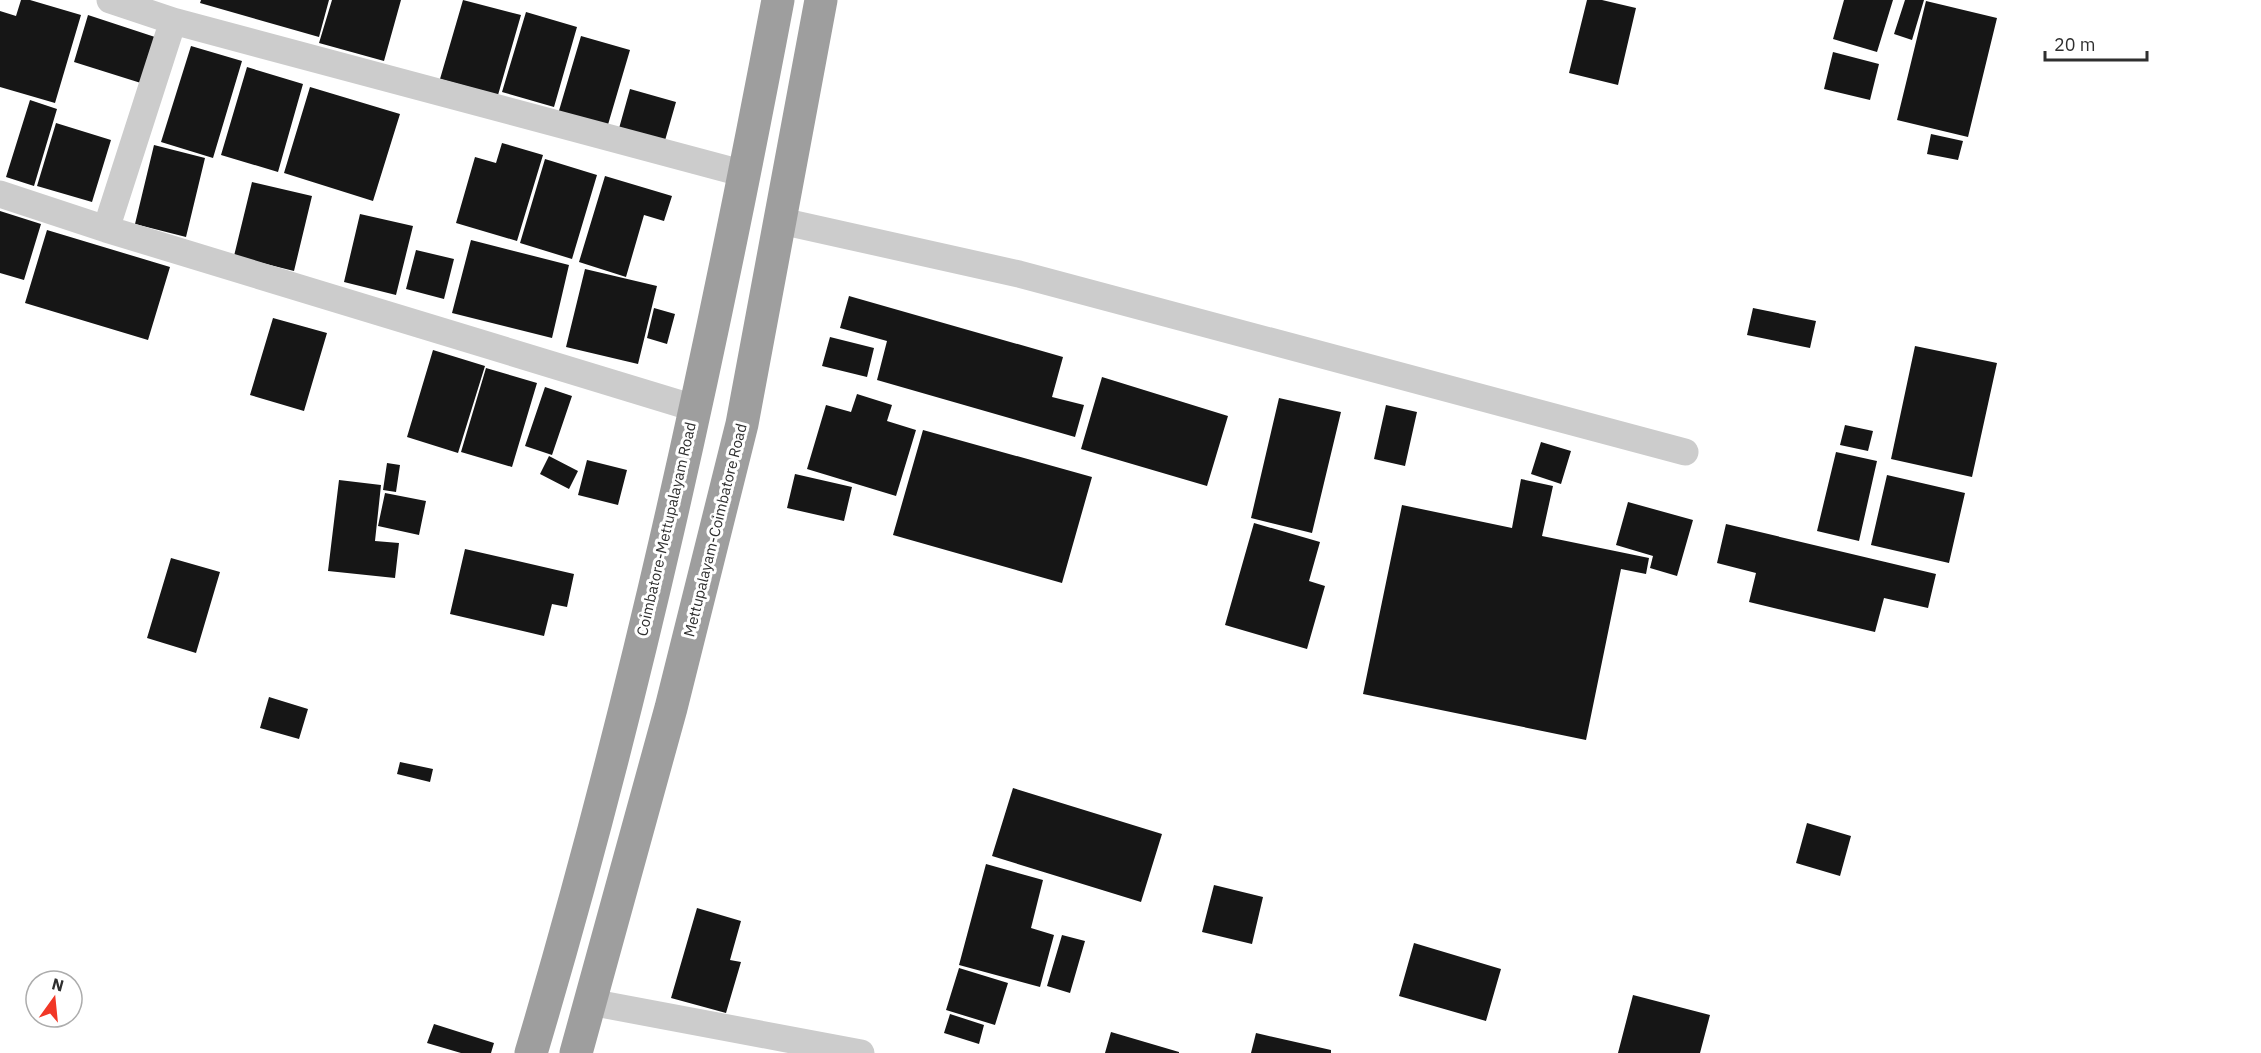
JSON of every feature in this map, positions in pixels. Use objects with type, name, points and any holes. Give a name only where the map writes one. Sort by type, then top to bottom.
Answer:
[{"type":"highway","name":"Coimbatore-Mettupalayam Road","points":[[531,1053],[629,693],[745,174],[778,0]]},
{"type":"highway","name":"Mettupalayam-Coimbatore Road","points":[[576,1053],[671,708],[742,424],[821,0]]},
{"type":"street","points":[[110,0],[173,21],[745,174]]},
{"type":"street","points":[[106,230],[173,21]]},
{"type":"street","points":[[0,194],[106,230],[694,408]]},
{"type":"street","points":[[781,221],[1019,274],[1685,452]]},
{"type":"street","points":[[590,1002],[861,1053]]},
{"type":"building","points":[[21,0],[30,0],[81,15],[55,103],[0,87],[0,11],[16,16]]},
{"type":"building","points":[[201,0],[329,0],[319,37],[200,3]]},
{"type":"building","points":[[332,0],[401,0],[384,61],[319,43]]},
{"type":"building","points":[[463,0],[521,15],[498,95],[440,79]]},
{"type":"building","points":[[1587,0],[1602,0],[1636,8],[1618,85],[1569,73]]},
{"type":"building","points":[[1844,0],[1893,0],[1877,52],[1833,39]]},
{"type":"building","points":[[1905,0],[1924,0],[1912,40],[1894,34]]},
{"type":"building","points":[[1926,1],[1997,18],[1968,137],[1897,120]]},
{"type":"building","points":[[526,12],[577,27],[554,107],[502,92]]},
{"type":"building","points":[[88,15],[158,38],[144,84],[74,62]]},
{"type":"building","points":[[581,36],[630,50],[607,128],[558,114]]},
{"type":"building","points":[[191,46],[242,61],[213,158],[161,142]]},
{"type":"building","points":[[1833,52],[1879,64],[1870,100],[1824,89]]},
{"type":"building","points":[[247,67],[303,84],[278,172],[221,155]]},
{"type":"building","points":[[310,87],[400,114],[373,201],[284,173]]},
{"type":"building","points":[[630,89],[676,102],[664,144],[618,132]]},
{"type":"building","points":[[30,100],[57,109],[34,186],[6,177]]},
{"type":"building","points":[[56,123],[111,140],[92,202],[37,186]]},
{"type":"building","points":[[1931,134],[1963,141],[1958,160],[1927,154]]},
{"type":"building","points":[[502,143],[543,155],[517,241],[456,223],[475,157],[496,163]]},
{"type":"building","points":[[154,145],[205,158],[186,237],[135,224]]},
{"type":"building","points":[[545,159],[597,175],[572,259],[520,243]]},
{"type":"building","points":[[605,176],[672,196],[664,221],[644,215],[626,277],[579,262]]},
{"type":"building","points":[[252,182],[312,196],[294,271],[234,256]]},
{"type":"building","points":[[0,211],[41,224],[24,280],[0,273]]},
{"type":"building","points":[[360,214],[413,226],[396,295],[344,282]]},
{"type":"building","points":[[47,230],[170,267],[148,340],[25,303]]},
{"type":"building","points":[[471,240],[569,265],[552,338],[452,313]]},
{"type":"building","points":[[416,250],[454,259],[444,299],[406,289]]},
{"type":"building","points":[[585,269],[657,286],[638,364],[566,347]]},
{"type":"building","points":[[849,296],[1063,357],[1052,397],[1084,405],[1075,437],[877,380],[887,341],[840,328]]},
{"type":"building","points":[[654,308],[675,314],[667,344],[647,338]]},
{"type":"building","points":[[1753,308],[1816,321],[1810,348],[1747,335]]},
{"type":"building","points":[[273,318],[327,333],[304,411],[250,395]]},
{"type":"building","points":[[830,337],[874,348],[867,377],[822,366]]},
{"type":"building","points":[[1915,346],[1997,363],[1972,477],[1891,459]]},
{"type":"building","points":[[433,350],[485,366],[458,453],[407,437]]},
{"type":"building","points":[[486,368],[537,383],[512,467],[461,452]]},
{"type":"building","points":[[1102,377],[1228,416],[1207,486],[1081,449]]},
{"type":"building","points":[[545,387],[572,396],[552,455],[525,446]]},
{"type":"building","points":[[857,394],[892,405],[887,421],[916,430],[896,496],[807,469],[826,405],[851,412]]},
{"type":"building","points":[[1279,398],[1341,412],[1312,533],[1251,518]]},
{"type":"building","points":[[1386,405],[1417,412],[1405,466],[1374,459]]},
{"type":"building","points":[[1845,425],[1873,431],[1868,451],[1840,445]]},
{"type":"building","points":[[923,430],[1092,477],[1062,583],[893,535]]},
{"type":"building","points":[[1541,442],[1571,451],[1561,484],[1531,474]]},
{"type":"building","points":[[1836,452],[1877,461],[1859,541],[1817,531]]},
{"type":"building","points":[[549,456],[578,471],[569,489],[540,474]]},
{"type":"building","points":[[587,460],[627,470],[618,505],[578,495]]},
{"type":"building","points":[[387,463],[400,465],[396,492],[383,490]]},
{"type":"building","points":[[795,474],[852,487],[844,521],[787,508]]},
{"type":"building","points":[[1887,475],[1965,493],[1949,563],[1871,545]]},
{"type":"building","points":[[1521,479],[1553,486],[1542,536],[1649,558],[1646,574],[1621,569],[1586,740],[1363,694],[1402,505],[1512,528]]},
{"type":"building","points":[[339,480],[381,485],[375,541],[399,543],[395,578],[328,571]]},
{"type":"building","points":[[385,493],[426,501],[419,535],[378,526]]},
{"type":"building","points":[[1628,502],[1693,520],[1677,576],[1650,568],[1653,556],[1616,545]]},
{"type":"building","points":[[1254,523],[1320,542],[1309,581],[1325,586],[1307,649],[1225,625]]},
{"type":"building","points":[[1726,524],[1936,574],[1928,608],[1884,598],[1875,632],[1749,602],[1756,573],[1717,563]]},
{"type":"building","points":[[465,549],[574,574],[567,607],[552,604],[544,636],[450,614]]},
{"type":"building","points":[[171,558],[220,572],[196,653],[147,638]]},
{"type":"building","points":[[269,697],[308,709],[299,739],[260,728]]},
{"type":"building","points":[[400,762],[433,769],[430,782],[397,774]]},
{"type":"building","points":[[1013,788],[1162,834],[1141,902],[992,856]]},
{"type":"building","points":[[1807,823],[1851,836],[1840,876],[1796,863]]},
{"type":"building","points":[[986,864],[1043,880],[1031,928],[1054,935],[1040,987],[959,965]]},
{"type":"building","points":[[1214,885],[1263,897],[1252,944],[1202,932]]},
{"type":"building","points":[[697,908],[741,921],[730,960],[741,962],[726,1013],[671,998]]},
{"type":"building","points":[[1062,935],[1085,941],[1070,993],[1047,986]]},
{"type":"building","points":[[1414,943],[1501,969],[1486,1021],[1399,996]]},
{"type":"building","points":[[959,968],[1008,983],[995,1025],[946,1010]]},
{"type":"building","points":[[1633,995],[1710,1015],[1700,1053],[1618,1053]]},
{"type":"building","points":[[950,1014],[984,1025],[979,1044],[944,1033]]},
{"type":"building","points":[[434,1024],[494,1043],[491,1053],[461,1053],[427,1043]]},
{"type":"building","points":[[1111,1032],[1179,1052],[1179,1053],[1105,1053]]},
{"type":"building","points":[[1256,1033],[1331,1050],[1331,1053],[1251,1053]]}]
